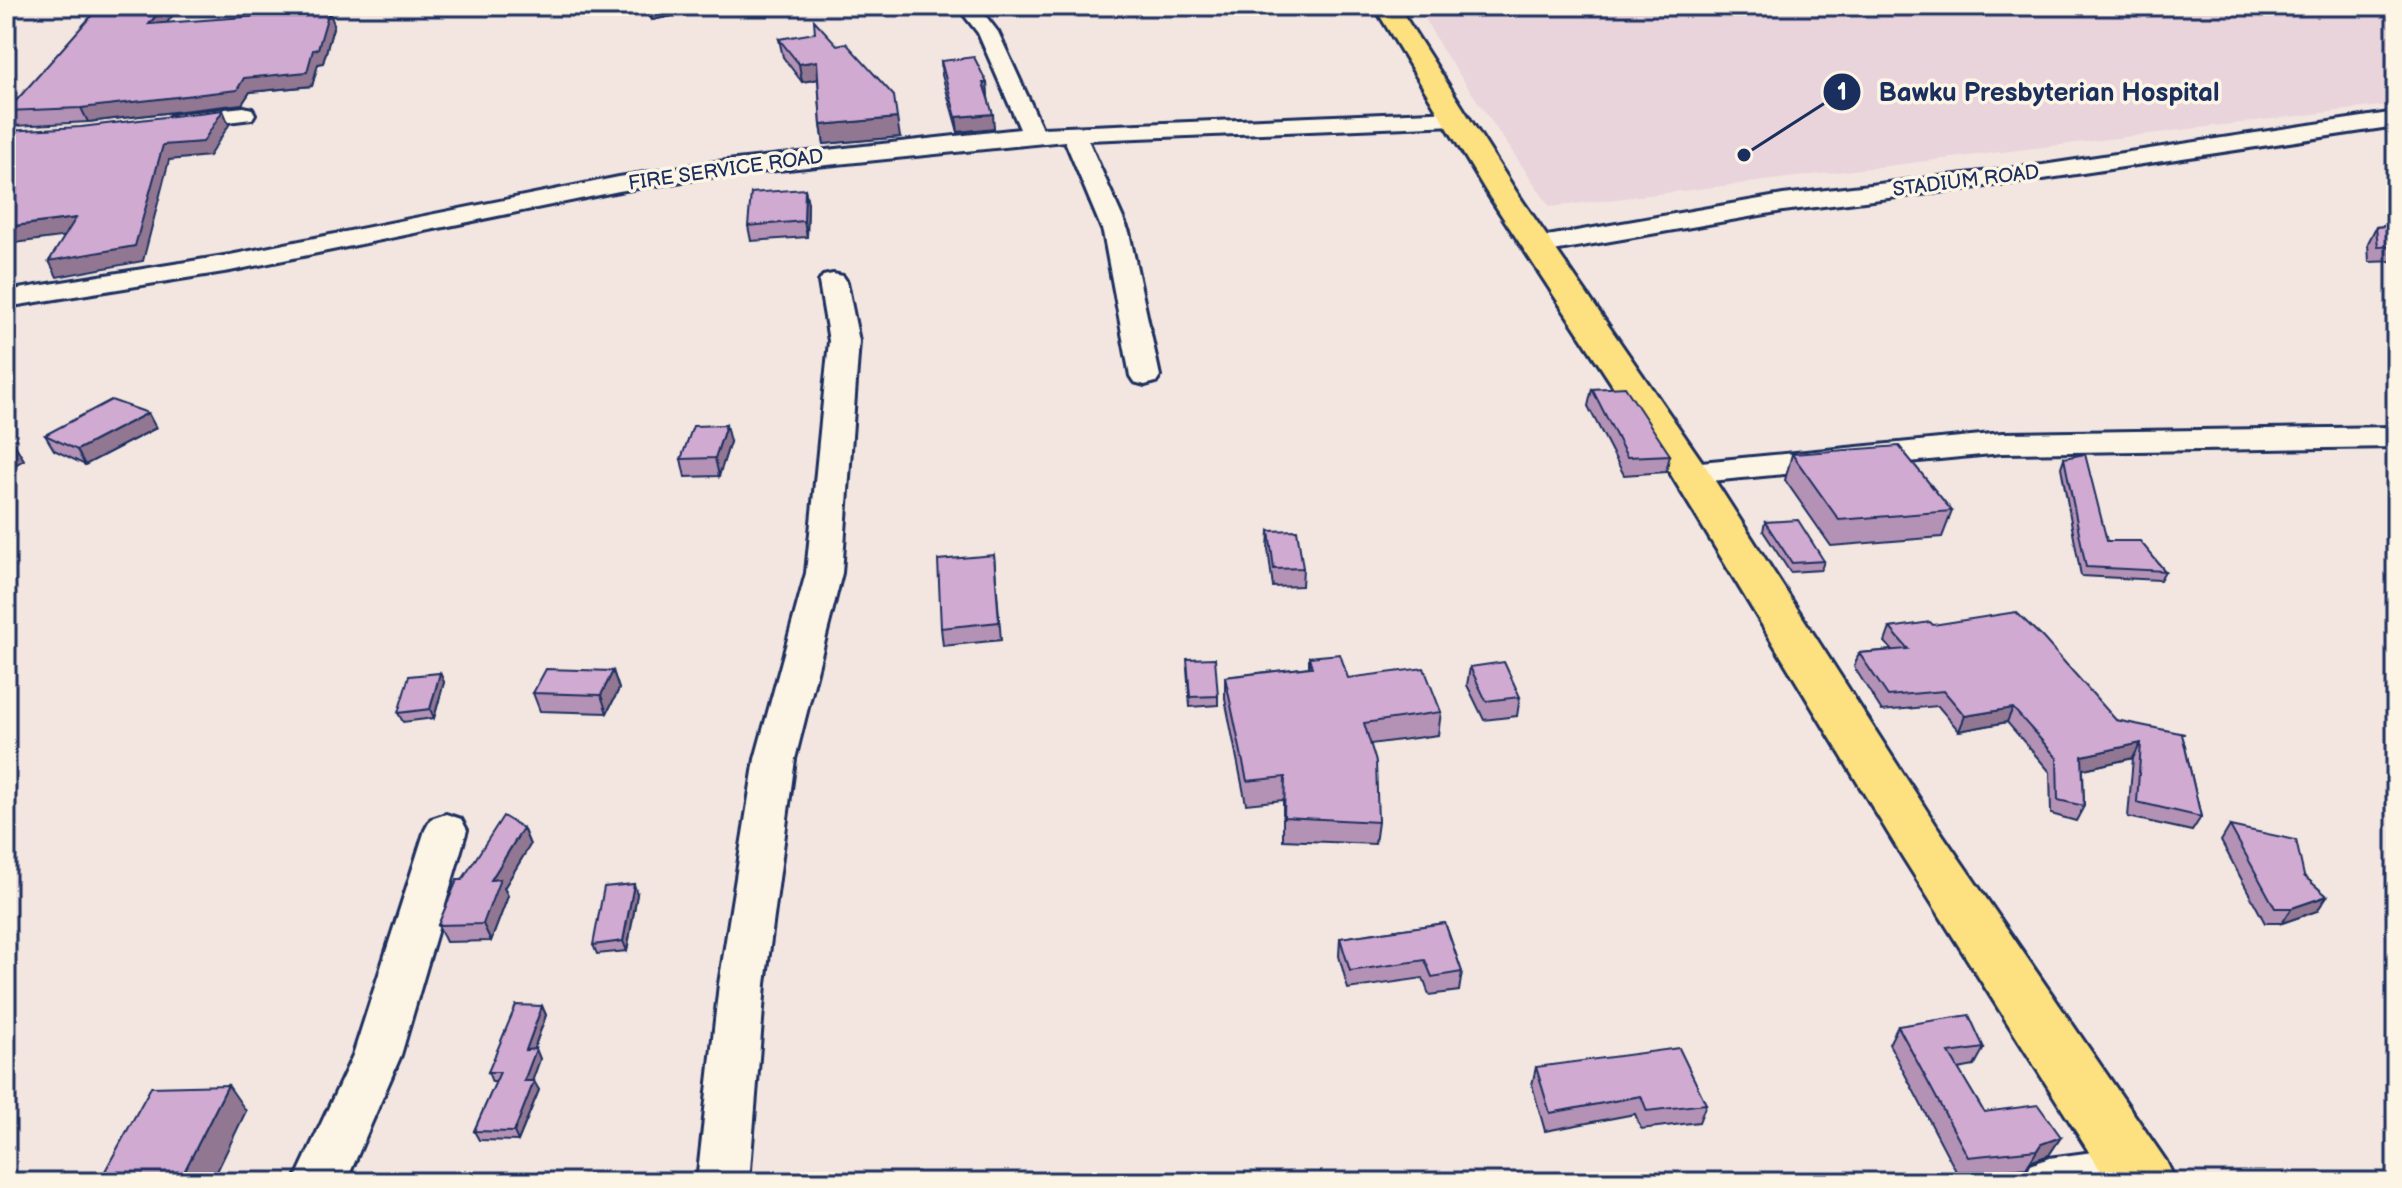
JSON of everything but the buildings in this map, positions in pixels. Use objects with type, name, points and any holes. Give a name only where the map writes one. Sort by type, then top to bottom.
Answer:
[{"type":"highway","points":[[1386,6],[1536,246],[1690,473],[1920,842],[2140,1176]]},
{"type":"street","points":[[967,6],[988,32],[1034,135]]},
{"type":"street","points":[[150,125],[244,114]]},
{"type":"street","name":"FIRE SERVICE ROAD","points":[[6,299],[230,263],[663,176],[1034,135],[1456,118]]},
{"type":"street","name":"STADIUM ROAD","points":[[1536,246],[1783,203],[2043,172],[2396,119]]},
{"type":"street","points":[[1073,133],[1116,232],[1145,376]]},
{"type":"street","points":[[723,1182],[742,984],[775,759],[824,573],[844,341],[833,282]]},
{"type":"street","points":[[1690,473],[2002,443],[2396,437]]},
{"type":"street","points":[[320,1182],[377,1055],[446,830]]},
{"type":"street","points":[[2049,1182],[2140,1176]]},
{"type":"shaded area","points":[[1418,6],[2396,6],[2396,104],[1550,207],[1441,48]]},
{"type":"place","name":"Bawku Presbyterian Hospital","points":[[1744,155]]}]
